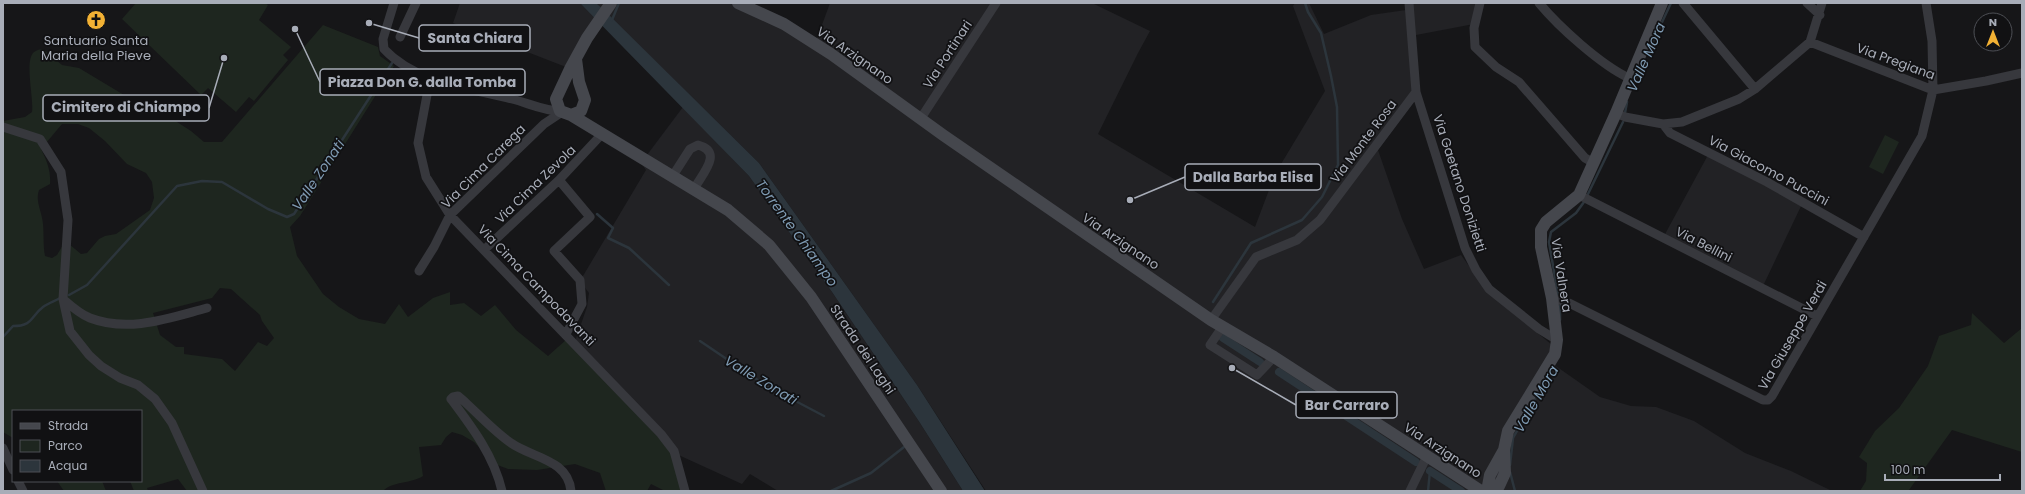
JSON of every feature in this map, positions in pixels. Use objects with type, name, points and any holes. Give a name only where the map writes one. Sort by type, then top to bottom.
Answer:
[{"type":"street","points":[[394,3],[383,39],[384,49],[395,61],[430,79],[545,108],[562,105],[574,87],[584,97]]},
{"type":"street","points":[[400,37],[416,3]]},
{"type":"street","name":"Via Arzignano","points":[[738,3],[751,6],[784,24],[831,54],[1211,320],[1274,357],[1481,491]]},
{"type":"street","name":"Via Portinari","points":[[921,118],[996,3]]},
{"type":"street","name":"Via Gaetano Donizietti","points":[[1409,3],[1416,92],[1465,248],[1476,270],[1489,289],[1539,329],[1557,340]]},
{"type":"street","points":[[1480,3],[1474,28],[1475,47],[1496,67],[1519,82],[1586,158],[1594,163]]},
{"type":"street","points":[[1539,3],[1554,21],[1617,72],[1629,78]]},
{"type":"street","name":"Via Valnera","points":[[1508,491],[1504,476],[1504,450],[1508,431],[1555,354],[1557,340],[1552,298],[1541,247],[1541,230],[1546,222],[1578,195],[1616,113],[1629,78],[1662,3]]},
{"type":"street","points":[[1683,3],[1755,89]]},
{"type":"street","points":[[1807,3],[1820,14]]},
{"type":"street","points":[[1616,113],[1625,117],[1663,124],[1682,122],[1703,115],[1739,99],[1755,89],[1810,42],[1820,14],[1822,3]]},
{"type":"street","name":"Via Giuseppe Verdi","points":[[1552,298],[1569,303],[1763,400],[1768,400],[1772,396],[1922,136],[1933,90],[1932,41],[1926,3]]},
{"type":"street","points":[[562,105],[576,59],[610,4]]},
{"type":"street","name":"Via Pregiana","points":[[1810,42],[1933,90],[2022,73]]},
{"type":"street","points":[[576,59],[579,82],[584,97],[590,127]]},
{"type":"street","name":"Via Cima Campodavanti","points":[[430,79],[418,143],[426,177],[450,215],[661,434],[674,452],[685,491]]},
{"type":"street","name":"Via Monte Rosa","points":[[1211,320],[1256,257],[1297,240],[1320,220],[1416,92]]},
{"type":"street","points":[[531,104],[562,105],[581,111],[584,97]]},
{"type":"street","name":"Via Cima Carega","points":[[419,270],[434,247],[450,215],[562,105]]},
{"type":"street","name":"Strada dei Laghi","points":[[562,105],[590,127],[728,210],[769,245],[811,297],[941,491]]},
{"type":"street","name":"Via Cima Carega","points":[[544,124],[547,114],[545,108]]},
{"type":"street","name":"Via Giacomo Puccini","points":[[1663,124],[1670,133],[1767,182],[1864,237]]},
{"type":"street","points":[[3,127],[40,140],[61,172],[68,220],[62,299],[70,331],[89,356],[120,378],[138,385],[155,399],[172,423],[203,491]]},
{"type":"street","name":"Via Cima Zevola","points":[[484,250],[559,180],[602,134]]},
{"type":"street","points":[[672,177],[690,148],[698,145],[706,147],[711,153],[711,159],[694,189]]},
{"type":"street","points":[[559,180],[590,217],[554,251],[580,280],[582,304],[566,334]]},
{"type":"street","name":"Via Bellini","points":[[1578,195],[1817,316]]},
{"type":"street","points":[[62,299],[90,318],[119,325],[152,322],[207,308]]},
{"type":"street","points":[[1223,326],[1210,345],[1257,375],[1274,357]]},
{"type":"street","points":[[502,491],[498,474],[491,460],[471,426],[451,399],[453,397],[458,396],[512,444],[558,465],[566,476],[571,491]]},
{"type":"street","points":[[3,448],[12,468]]},
{"type":"street","name":"Via Valnera","points":[[1487,491],[1490,475],[1504,450]]},
{"type":"street","points":[[1410,491],[1427,456]]},
{"type":"street","points":[[1456,475],[1476,479],[1490,475]]},
{"type":"street","points":[[1493,491],[1499,486],[1504,476]]},
{"type":"shaded area","points":[[460,3],[580,3],[598,19],[566,67],[453,23]]},
{"type":"shaded area","points":[[596,3],[740,3],[815,44],[830,3],[1092,3],[1150,31],[1098,134],[1255,227],[1275,174],[1325,91],[1293,6],[1295,3],[1309,3],[1324,34],[1371,15],[1413,9],[1412,3],[1479,3],[1474,24],[1416,35],[1418,96],[1378,150],[1402,219],[1424,269],[1461,255],[1487,291],[1552,345],[1553,364],[1600,397],[1631,406],[1656,407],[1694,421],[1745,453],[1791,471],[1832,491],[986,491],[917,385],[759,163]]},
{"type":"shaded area","points":[[683,107],[749,176],[832,292],[920,423],[963,491],[778,491],[750,474],[742,484],[672,452],[573,347],[587,307],[589,293],[580,281],[646,170],[641,163]]},
{"type":"shaded area","points":[[1708,155],[1802,204],[1763,286],[1664,236]]},
{"type":"green space","points":[[136,3],[265,3],[268,5],[259,20],[291,47],[283,55],[288,60],[254,101],[249,97],[236,112],[208,88],[201,95],[122,19]]},
{"type":"green space","points":[[323,25],[378,47],[380,56],[394,66],[300,216],[290,227],[297,256],[323,294],[339,307],[359,319],[385,324],[399,304],[408,317],[433,298],[450,292],[450,305],[464,303],[481,316],[495,305],[516,330],[548,356],[567,339],[672,452],[683,491],[665,491],[651,484],[647,491],[606,491],[600,473],[575,464],[537,470],[508,469],[495,464],[474,442],[462,435],[452,432],[446,437],[441,445],[419,447],[423,476],[418,479],[397,484],[383,491],[187,491],[178,479],[147,488],[148,491],[134,491],[130,482],[142,482],[142,410],[12,410],[12,437],[3,432],[3,121],[25,117],[32,112],[30,71],[31,56],[34,52],[43,49],[62,65],[79,68],[124,95],[160,111],[191,131],[204,142],[222,142]],"holes":[[[62,124],[78,124],[89,128],[105,141],[127,164],[146,173],[152,182],[154,198],[150,210],[116,234],[99,239],[87,253],[81,254],[69,244],[63,245],[57,255],[52,258],[45,256],[43,224],[38,203],[39,190],[50,184],[48,166],[41,149]],[[220,288],[231,289],[260,315],[262,321],[274,338],[267,346],[258,342],[235,371],[222,359],[184,354],[184,347],[176,347],[160,335],[153,313],[212,298]]]},
{"type":"green space","points":[[1885,135],[1899,142],[1883,174],[1869,167]]},
{"type":"green space","points":[[1972,313],[2004,343],[2022,328],[2022,452],[1952,430],[1909,490],[1911,491],[1860,491],[1866,481],[1867,463],[1859,457],[1875,431],[1899,408],[1928,366],[1939,336],[1971,325]]},
{"type":"green space","points":[[58,482],[102,482],[106,491],[64,491]]},
{"type":"water","name":"Torrente Chiampo","points":[[580,3],[596,3],[604,10],[759,163],[917,385],[985,491],[963,491],[920,423],[832,292],[749,176]]},
{"type":"waterway","points":[[612,20],[619,3]]},
{"type":"waterway","points":[[1213,302],[1251,243],[1302,220],[1322,197],[1338,165],[1337,107],[1331,76],[1321,33],[1308,12],[1305,3]]},
{"type":"waterway","name":"Valle Mora","points":[[1649,50],[1671,3]]},
{"type":"waterway","name":"Valle Zonati","points":[[69,295],[87,285],[177,186],[202,181],[222,182],[268,209],[287,217],[294,214],[392,63]]},
{"type":"waterway","name":"Valle Mora","points":[[1625,113],[1627,102]]},
{"type":"waterway","name":"Valle Mora","points":[[1587,196],[1623,122]]},
{"type":"waterway","name":"Valle Mora","points":[[1558,295],[1549,242],[1551,232],[1576,213],[1584,202]]},
{"type":"waterway","name":"Valle Zonati","points":[[597,214],[613,228],[608,238],[629,248],[669,285]]},
{"type":"waterway","name":"Valle Zonati","points":[[3,337],[13,326],[28,323],[43,307],[60,298]]},
{"type":"waterway","name":"Valle Mora","points":[[1560,306],[1560,320]]},
{"type":"waterway","points":[[1223,338],[1260,362]]},
{"type":"waterway","name":"Valle Zonati","points":[[700,341],[765,385],[824,416]]},
{"type":"waterway","points":[[1279,372],[1416,462]]},
{"type":"waterway","name":"Valle Mora","points":[[1510,465],[1513,438],[1546,380]]},
{"type":"waterway","points":[[831,491],[871,473],[904,447]]},
{"type":"waterway","points":[[1428,491],[1430,471]]},
{"type":"waterway","points":[[1430,471],[1461,491]]},
{"type":"waterway","name":"Valle Mora","points":[[1510,472],[1515,491]]},
{"type":"place","name":"Santuario Santa Maria della Pieve","points":[[96,20]]},
{"type":"place","name":"Santa Chiara","points":[[369,23]]},
{"type":"place","name":"Piazza Don G. dalla Tomba","points":[[295,29]]},
{"type":"place","name":"Cimitero di Chiampo","points":[[224,58]]},
{"type":"place","name":"Dalla Barba Elisa","points":[[1130,200]]},
{"type":"place","name":"Bar Carraro","points":[[1232,368]]}]
